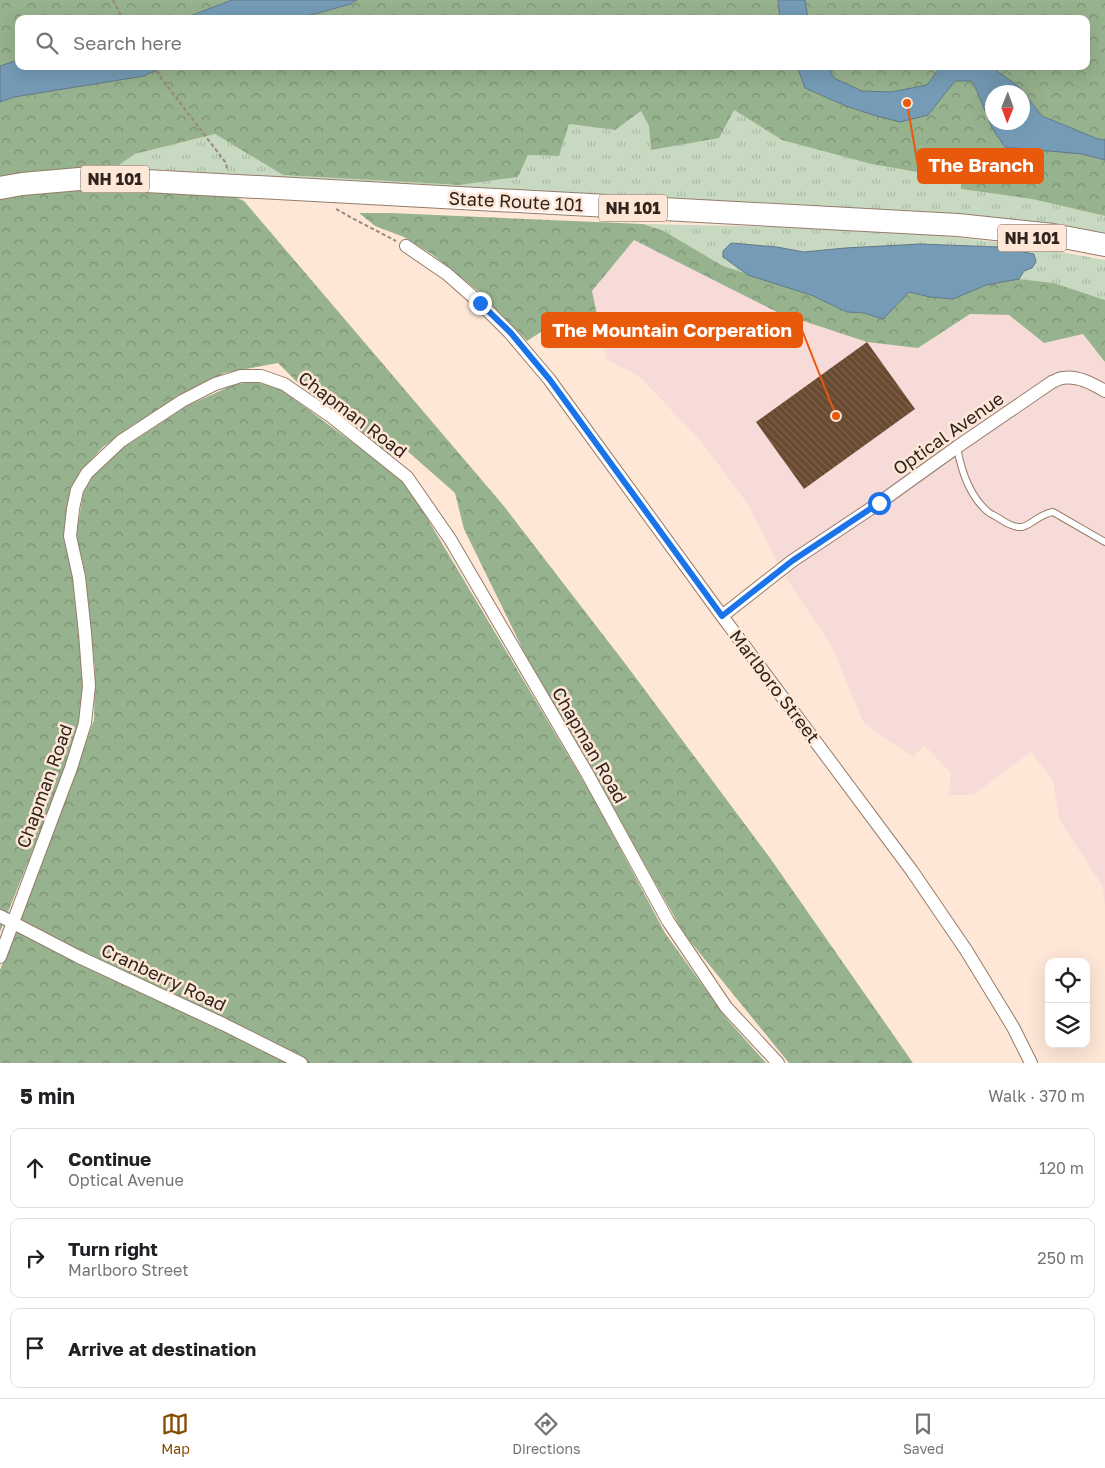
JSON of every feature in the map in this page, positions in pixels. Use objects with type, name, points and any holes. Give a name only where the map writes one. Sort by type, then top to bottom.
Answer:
[{"type":"highway","name":"State Route 101","points":[[0,188],[22,184],[91,178],[958,225],[1053,235],[1105,245]]},
{"type":"highway","name":"State Route 101","points":[[958,225],[1105,252]]},
{"type":"street","name":"Marlboro Street","points":[[406,246],[446,274],[480,303],[510,332],[550,380],[722,616],[912,871],[961,942],[1013,1027],[1031,1063]]},
{"type":"street","name":"Chapman Road","points":[[0,957],[71,768],[85,722],[89,686],[86,642],[79,577],[70,536],[77,490],[86,473],[121,441],[182,401],[215,384],[240,376],[261,376],[284,384],[332,418],[407,477],[450,539],[588,775],[668,921],[726,1007],[778,1063]]},
{"type":"street","name":"Optical Avenue","points":[[722,616],[792,561],[879,503],[1052,382],[1063,378],[1074,378],[1105,391]]},
{"type":"street","name":"Cranberry Road","points":[[0,916],[79,957],[302,1063]]},
{"type":"lane","points":[[957,447],[965,477],[975,498],[987,511],[1016,527],[1024,527],[1045,513],[1053,512],[1105,542]]},
{"type":"path","points":[[113,0],[121,15]]},
{"type":"path","points":[[155,70],[226,163]]},
{"type":"path","points":[[337,209],[406,246]]},
{"type":"shaded area","points":[[634,240],[779,313],[867,342],[918,348],[970,314],[1009,315],[1044,343],[1083,334],[1105,362],[1105,907],[1103,887],[1059,819],[1053,780],[1031,752],[973,795],[949,795],[951,773],[924,745],[913,757],[864,723],[831,645],[784,575],[747,503],[701,441],[639,376],[607,360],[592,291]]},
{"type":"green space","points":[[0,0],[232,0],[193,15],[15,15],[15,61],[0,66]]},
{"type":"green space","points":[[357,0],[778,0],[780,15],[311,15],[351,4]]},
{"type":"green space","points":[[805,0],[1105,0],[1105,140],[1098,139],[1042,116],[1030,101],[1030,85],[1016,85],[996,70],[1090,70],[1090,15],[807,15]]},
{"type":"green space","points":[[156,70],[798,70],[805,88],[846,106],[928,115],[955,81],[972,81],[985,110],[985,130],[999,130],[1105,160],[1105,216],[1032,199],[961,189],[961,176],[923,173],[871,164],[782,140],[734,110],[719,138],[651,150],[649,126],[641,111],[615,130],[569,124],[559,156],[528,155],[518,177],[460,185],[283,175],[215,134],[135,154],[113,169],[0,183],[0,102],[14,97],[144,76]]},
{"type":"green space","points":[[830,70],[938,70],[927,85],[891,92],[862,91],[834,78]]},
{"type":"green space","points":[[641,110],[649,126],[651,150],[734,110],[782,140],[871,164],[923,173],[961,176],[961,189],[1032,199],[1105,216],[1105,235],[933,212],[269,183],[167,170],[113,169],[135,154],[215,134],[283,175],[460,185],[517,177],[528,155],[558,156],[569,124],[615,130]]},
{"type":"green space","points":[[113,188],[223,192],[244,201],[503,505],[627,666],[770,858],[913,1063],[789,1063],[685,935],[530,664],[464,529],[455,493],[396,441],[390,456],[297,382],[278,363],[224,373],[133,425],[103,447],[79,473],[69,496],[65,537],[73,574],[85,688],[81,723],[56,792],[0,932],[0,198],[25,193]]},
{"type":"green space","points":[[359,213],[643,224],[664,231],[723,266],[811,295],[847,312],[864,313],[883,319],[909,292],[930,297],[953,299],[986,285],[1019,279],[1054,283],[1105,300],[1105,362],[1083,334],[1044,343],[1009,315],[970,314],[918,348],[867,342],[779,313],[634,240],[592,291],[600,329],[562,334],[544,330],[527,341],[478,291],[433,255],[404,237],[375,226]]},
{"type":"green space","points":[[643,224],[834,228],[922,233],[1029,246],[1105,260],[1105,300],[1054,283],[1019,279],[1024,271],[1032,268],[1034,254],[998,247],[845,248],[804,252],[777,247],[731,243],[723,257],[748,275],[723,266],[664,231]]},
{"type":"green space","points":[[256,382],[279,388],[402,479],[594,799],[665,933],[726,1018],[766,1063],[0,1063],[0,970],[94,720],[95,670],[85,571],[76,537],[83,494],[92,468],[187,406],[235,384]]},
{"type":"water","points":[[232,0],[357,0],[351,4],[311,15],[193,15]]},
{"type":"water","points":[[778,0],[805,0],[807,15],[780,15]]},
{"type":"water","points":[[15,61],[15,70],[156,70],[144,76],[14,97],[0,102],[0,66]]},
{"type":"water","points":[[798,70],[830,70],[834,78],[862,91],[891,92],[927,85],[938,70],[996,70],[1016,85],[985,85],[985,111],[972,81],[955,81],[928,115],[900,122],[846,106],[805,88]]},
{"type":"water","points":[[1030,101],[1042,116],[1098,139],[1105,140],[1105,160],[1082,154],[1005,147],[993,130],[1030,130]]},
{"type":"water","points":[[731,243],[777,247],[804,252],[920,244],[998,247],[1034,254],[1036,262],[1032,268],[1024,271],[1019,279],[986,285],[953,299],[930,297],[909,292],[883,319],[864,313],[847,312],[811,295],[748,275],[723,257],[723,251]]},
{"type":"building","points":[[867,342],[915,409],[804,489],[756,422]]},
{"type":"place","name":"The Branch","points":[[907,103]]},
{"type":"place","name":"The Mountain Corperation","points":[[836,416]]},
{"type":"route","points":[[480,303],[510,332],[550,380],[722,616],[792,561],[879,503]]}]
